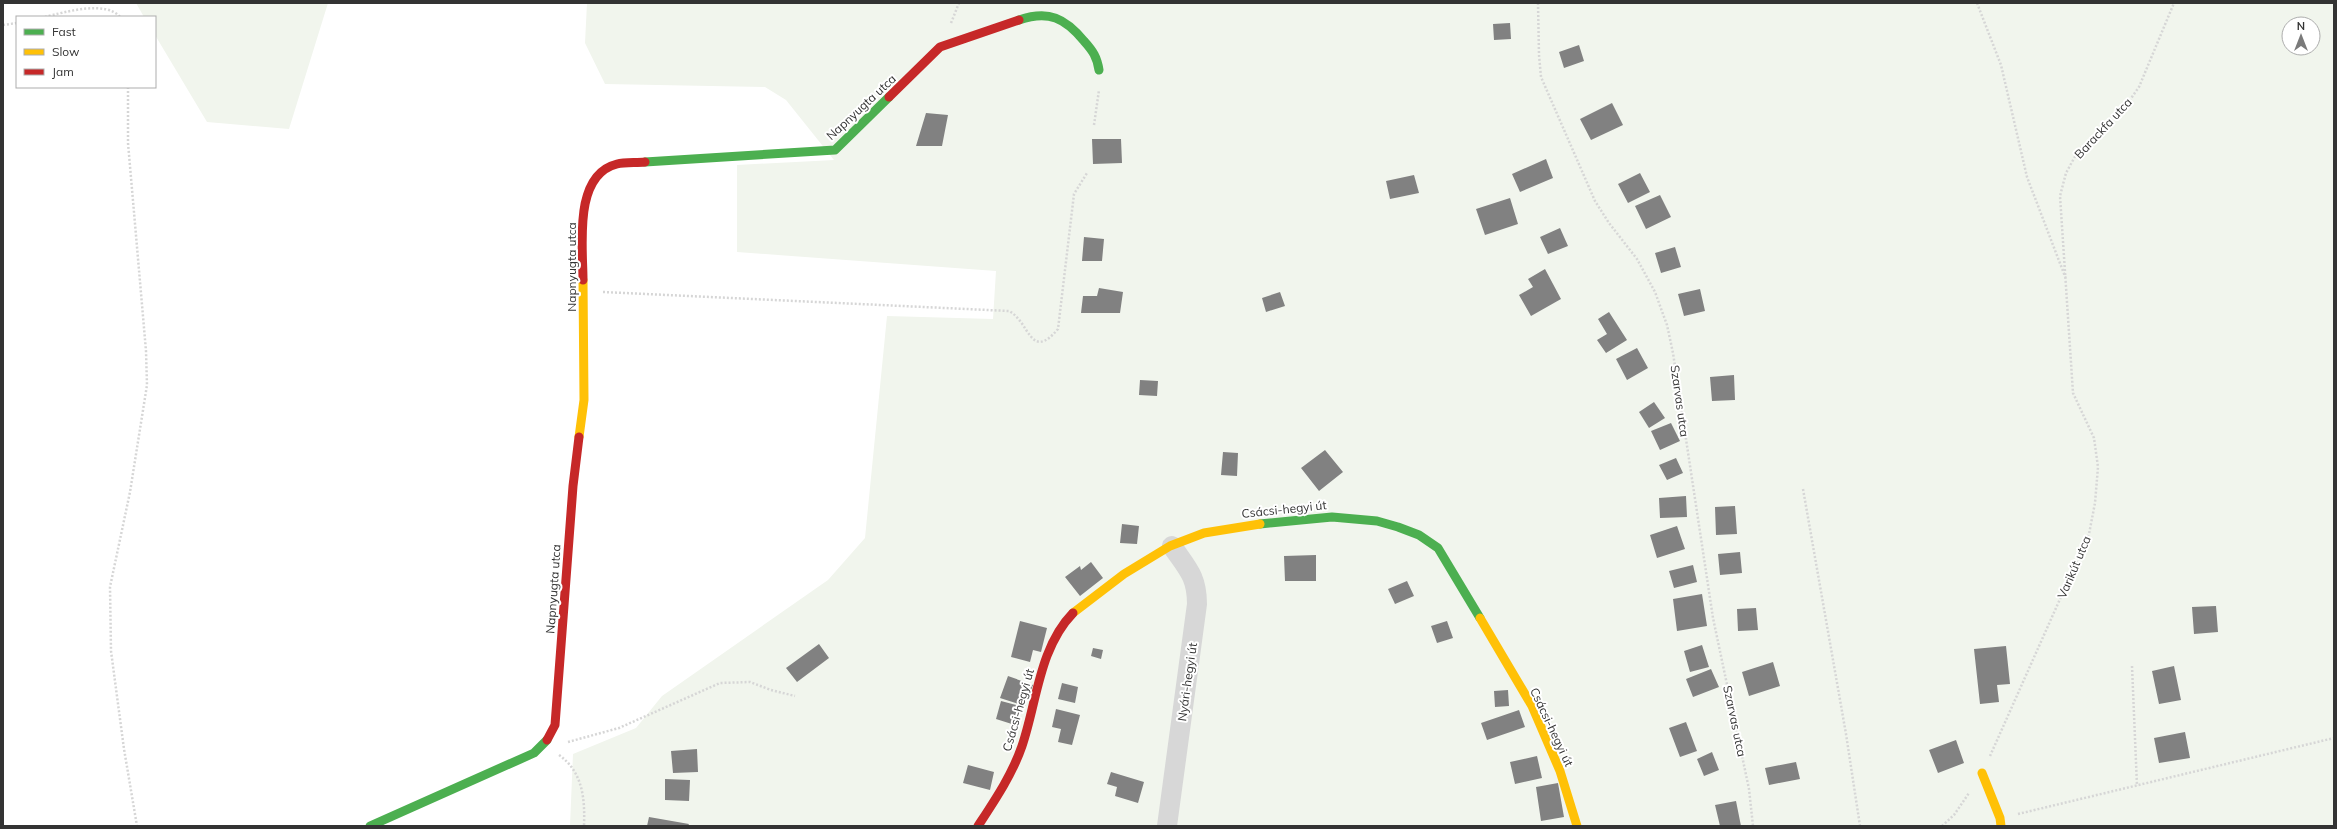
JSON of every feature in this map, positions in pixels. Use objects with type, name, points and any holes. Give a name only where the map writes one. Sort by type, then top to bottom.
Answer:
[{"type":"street","name":"Napnyugta utca","points":[[370,826],[534,753],[542,747],[551,736],[556,725],[573,486],[584,400],[583,216],[587,195],[595,177],[601,171],[617,164],[835,150],[940,47],[1027,17],[1044,15],[1057,18],[1071,25],[1097,56],[1099,70]]},
{"type":"street","name":"Csácsi-hegyi út","points":[[978,826],[1005,785],[1022,745],[1044,662],[1054,639],[1069,616],[1122,575],[1172,546],[1194,536],[1221,528],[1310,517],[1343,516],[1372,520],[1401,527],[1421,535],[1438,548],[1532,706],[1560,771],[1577,826]]},
{"type":"street","name":"Nyári-hegyi út","points":[[1168,826],[1197,604],[1197,586],[1194,578],[1172,546]]},
{"type":"street","points":[[1982,773],[2001,822]]},
{"type":"path","name":"Szarvas utca","points":[[1538,3],[1539,55],[1542,77],[1595,201],[1609,223],[1637,259],[1655,292],[1667,325],[1673,353],[1713,618],[1749,789],[1753,826]]},
{"type":"path","points":[[1977,3],[2001,65],[2027,177],[2067,284]]},
{"type":"path","name":"Barackfa utca","points":[[2067,284],[2060,196],[2066,173],[2078,151],[2125,107],[2139,87],[2174,3]]},
{"type":"path","points":[[49,16],[89,4],[105,6],[118,13],[120,16]]},
{"type":"path","points":[[3,25],[16,23]]},
{"type":"path","points":[[1094,125],[1099,96],[1099,70]]},
{"type":"path","points":[[128,88],[128,143],[146,352],[147,385],[130,492],[110,587],[111,651],[124,749],[137,826]]},
{"type":"path","points":[[583,295],[604,292],[1008,311],[1017,316],[1032,340],[1041,343],[1049,340],[1058,329],[1074,194],[1087,173]]},
{"type":"path","name":"Varikút utca","points":[[1942,826],[1954,815],[1982,773],[2089,534],[2095,504],[2098,467],[2094,438],[2073,393],[2067,284]]},
{"type":"path","points":[[1803,489],[1846,734],[1860,826]]},
{"type":"path","points":[[2132,666],[2137,786]]},
{"type":"path","points":[[542,747],[580,739],[619,728],[720,683],[750,682],[771,690],[795,696]]},
{"type":"path","points":[[2001,822],[2137,786],[2334,738]]},
{"type":"path","points":[[542,747],[567,761],[581,785],[584,801],[584,826]]},
{"type":"shaded area","points":[[136,3],[328,3],[289,129],[207,122],[156,37],[156,16],[143,16]]},
{"type":"shaded area","points":[[587,3],[2334,3],[2334,826],[570,826],[573,754],[636,728],[662,696],[828,580],[865,538],[887,316],[993,319],[996,271],[737,252],[737,165],[834,160],[786,100],[765,87],[605,84],[585,43]]},
{"type":"building","points":[[1510,23],[1511,39],[1494,40],[1493,24]]},
{"type":"building","points":[[1579,45],[1584,61],[1564,68],[1559,52]]},
{"type":"building","points":[[1612,103],[1623,125],[1591,140],[1580,119]]},
{"type":"building","points":[[926,113],[948,115],[942,146],[916,146]]},
{"type":"building","points":[[1092,139],[1121,139],[1122,163],[1093,164]]},
{"type":"building","points":[[1546,159],[1553,178],[1520,192],[1512,174]]},
{"type":"building","points":[[1640,173],[1650,192],[1628,203],[1618,184]]},
{"type":"building","points":[[1414,175],[1419,193],[1390,199],[1386,181]]},
{"type":"building","points":[[1660,195],[1671,217],[1646,229],[1635,206]]},
{"type":"building","points":[[1510,198],[1518,224],[1485,235],[1476,209]]},
{"type":"building","points":[[1560,228],[1568,246],[1548,254],[1540,237]]},
{"type":"building","points":[[1084,237],[1104,239],[1102,261],[1082,261]]},
{"type":"building","points":[[1675,247],[1681,267],[1661,273],[1655,253]]},
{"type":"building","points":[[1545,269],[1561,299],[1531,316],[1519,295],[1533,287],[1528,279]]},
{"type":"building","points":[[1099,288],[1123,292],[1120,313],[1081,313],[1083,296],[1097,296]]},
{"type":"building","points":[[1700,289],[1705,311],[1684,316],[1678,294]]},
{"type":"building","points":[[1280,292],[1285,306],[1266,312],[1262,298]]},
{"type":"building","points":[[1609,312],[1627,340],[1606,353],[1597,340],[1607,334],[1598,319]]},
{"type":"building","points":[[1637,348],[1648,368],[1627,380],[1616,359]]},
{"type":"building","points":[[1734,375],[1735,400],[1712,401],[1710,377]]},
{"type":"building","points":[[1140,380],[1158,381],[1157,396],[1139,395]]},
{"type":"building","points":[[1654,402],[1665,418],[1649,428],[1639,412]]},
{"type":"building","points":[[1671,423],[1680,441],[1660,450],[1651,431]]},
{"type":"building","points":[[1325,450],[1343,472],[1319,491],[1301,468]]},
{"type":"building","points":[[1223,452],[1238,453],[1237,476],[1221,475]]},
{"type":"building","points":[[1676,458],[1683,473],[1667,480],[1659,465]]},
{"type":"building","points":[[1686,496],[1687,517],[1660,518],[1659,498]]},
{"type":"building","points":[[1735,506],[1737,534],[1716,535],[1715,507]]},
{"type":"building","points":[[1122,524],[1139,526],[1137,544],[1120,543]]},
{"type":"building","points":[[1677,526],[1685,549],[1657,558],[1650,535]]},
{"type":"building","points":[[1740,552],[1742,573],[1720,575],[1718,554]]},
{"type":"building","points":[[1316,555],[1316,581],[1285,581],[1284,556]]},
{"type":"building","points":[[1091,562],[1103,578],[1080,596],[1065,577],[1080,566],[1081,570]]},
{"type":"building","points":[[1693,565],[1697,582],[1674,588],[1669,571]]},
{"type":"building","points":[[1407,581],[1414,596],[1395,604],[1388,589]]},
{"type":"building","points":[[1702,594],[1707,626],[1677,631],[1673,599]]},
{"type":"building","points":[[2216,606],[2218,632],[2194,634],[2192,607]]},
{"type":"building","points":[[1756,608],[1758,630],[1738,631],[1737,609]]},
{"type":"building","points":[[1020,621],[1047,628],[1041,652],[1033,650],[1030,662],[1011,657]]},
{"type":"building","points":[[1447,621],[1453,638],[1437,643],[1431,626]]},
{"type":"building","points":[[819,644],[829,658],[797,682],[786,668]]},
{"type":"building","points":[[1702,645],[1709,667],[1690,672],[1684,651]]},
{"type":"building","points":[[2006,646],[2010,684],[1997,685],[1999,702],[1980,704],[1974,649]]},
{"type":"building","points":[[1093,648],[1103,650],[1101,659],[1091,656]]},
{"type":"building","points":[[1773,662],[1780,686],[1749,696],[1742,672]]},
{"type":"building","points":[[2174,666],[2181,700],[2159,704],[2152,671]]},
{"type":"building","points":[[1711,669],[1719,687],[1693,697],[1686,679]]},
{"type":"building","points":[[1008,676],[1033,685],[1025,706],[1000,698]]},
{"type":"building","points":[[1062,683],[1078,687],[1075,703],[1058,699]]},
{"type":"building","points":[[1508,690],[1509,706],[1495,707],[1494,691]]},
{"type":"building","points":[[1001,701],[1020,706],[1015,725],[996,719]]},
{"type":"building","points":[[1056,709],[1080,715],[1072,745],[1058,742],[1061,729],[1052,727]]},
{"type":"building","points":[[1519,710],[1525,727],[1487,740],[1481,723]]},
{"type":"building","points":[[1686,722],[1697,751],[1680,757],[1669,728]]},
{"type":"building","points":[[2185,732],[2190,758],[2159,763],[2154,738]]},
{"type":"building","points":[[1956,740],[1964,763],[1938,773],[1929,750]]},
{"type":"building","points":[[697,749],[698,772],[673,773],[671,751]]},
{"type":"building","points":[[1712,752],[1719,770],[1704,776],[1697,759]]},
{"type":"building","points":[[1537,756],[1542,778],[1515,784],[1510,762]]},
{"type":"building","points":[[1796,762],[1800,779],[1769,785],[1765,768]]},
{"type":"building","points":[[968,765],[994,772],[990,790],[963,783]]},
{"type":"building","points":[[1111,772],[1144,782],[1138,803],[1115,796],[1117,787],[1107,784]]},
{"type":"building","points":[[665,779],[690,780],[689,801],[665,800]]},
{"type":"building","points":[[1558,783],[1564,817],[1541,821],[1536,787]]},
{"type":"building","points":[[1736,801],[1741,826],[1720,826],[1715,805]]},
{"type":"building","points":[[649,817],[689,824],[688,826],[647,826]]},
{"type":"traffic: fast","points":[[1019,20],[1030,17],[1048,16],[1063,22],[1077,33],[1090,48],[1096,58],[1099,70]]},
{"type":"traffic: fast","points":[[645,162],[835,150],[889,97]]},
{"type":"traffic: fast","points":[[1260,524],[1332,517],[1377,521],[1419,535],[1438,548],[1480,618]]},
{"type":"traffic: fast","points":[[370,826],[534,753],[547,740]]},
{"type":"traffic: slow","points":[[579,437],[584,400],[583,280]]},
{"type":"traffic: slow","points":[[1073,613],[1124,574],[1170,546],[1204,533],[1260,524]]},
{"type":"traffic: slow","points":[[1480,618],[1532,706],[1560,771],[1577,826]]},
{"type":"traffic: slow","points":[[1982,773],[2000,818],[2001,826]]},
{"type":"traffic: jam","points":[[889,97],[940,47],[1019,20]]},
{"type":"traffic: jam","points":[[583,280],[582,231],[587,197],[593,182],[603,171],[617,164],[645,162]]},
{"type":"traffic: jam","points":[[547,740],[555,725],[573,486],[579,437]]},
{"type":"traffic: jam","points":[[978,826],[1003,787],[1018,757],[1046,659],[1053,642],[1073,613]]}]
